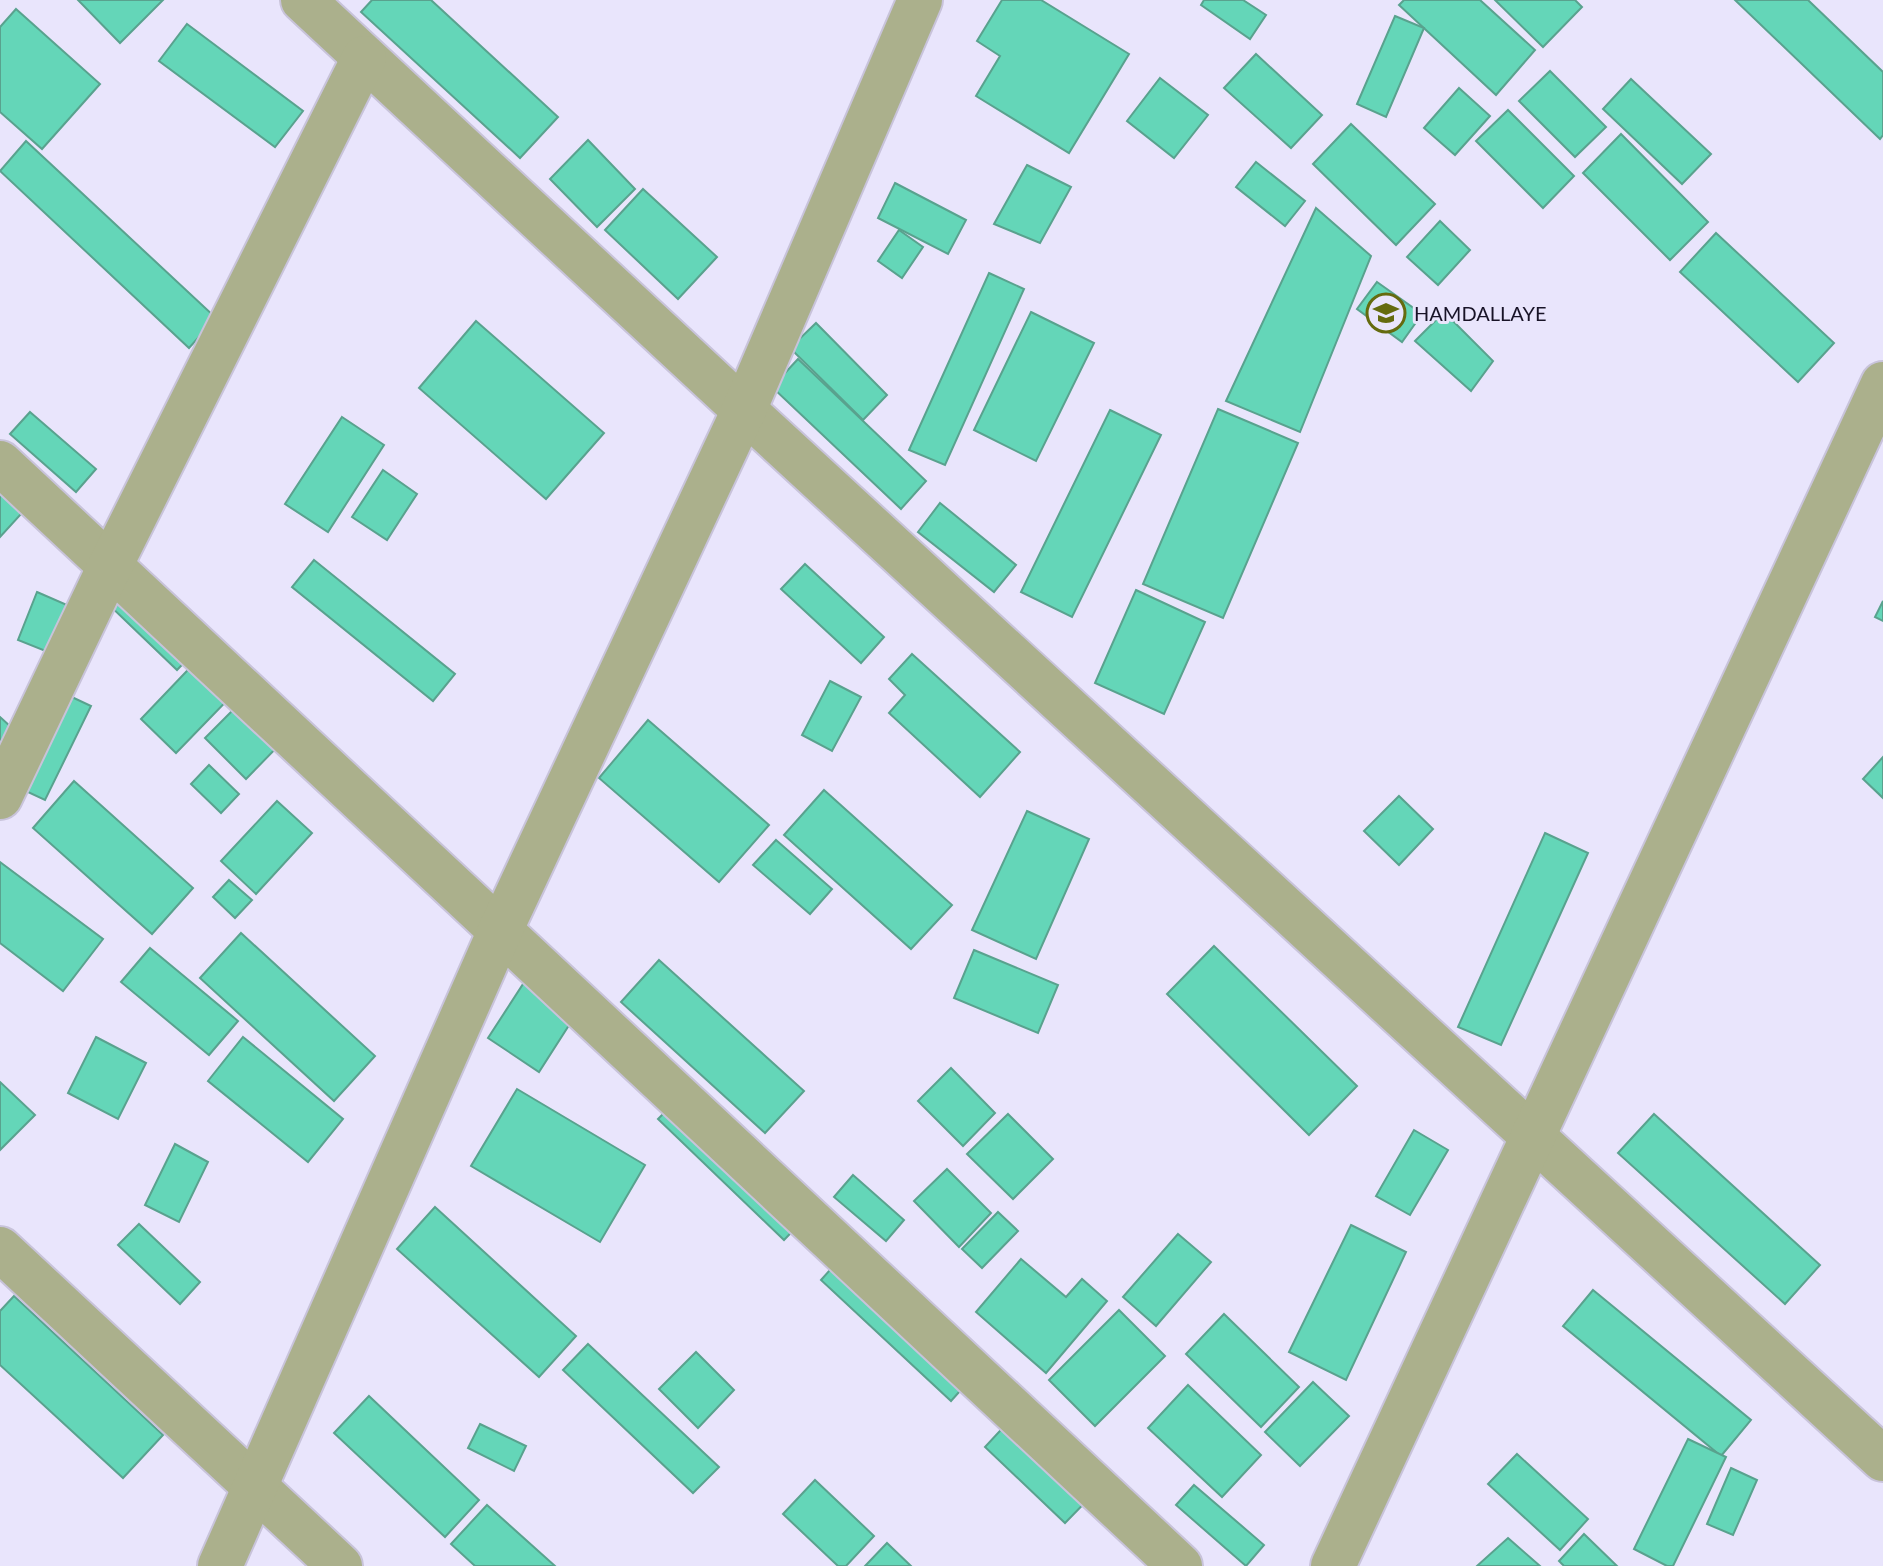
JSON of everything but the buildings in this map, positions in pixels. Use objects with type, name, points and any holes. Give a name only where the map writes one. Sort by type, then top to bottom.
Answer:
[{"type":"street","points":[[303,0],[1883,1459]]},
{"type":"street","points":[[220,1566],[500,931],[744,410],[920,0]]},
{"type":"street","points":[[0,797],[110,566],[364,58]]},
{"type":"street","points":[[1333,1566],[1883,384]]},
{"type":"street","points":[[0,463],[1180,1566]]},
{"type":"street","points":[[0,1249],[340,1566]]},
{"type":"place","name":"HAMDALLAYE","points":[[1386,313]]}]
